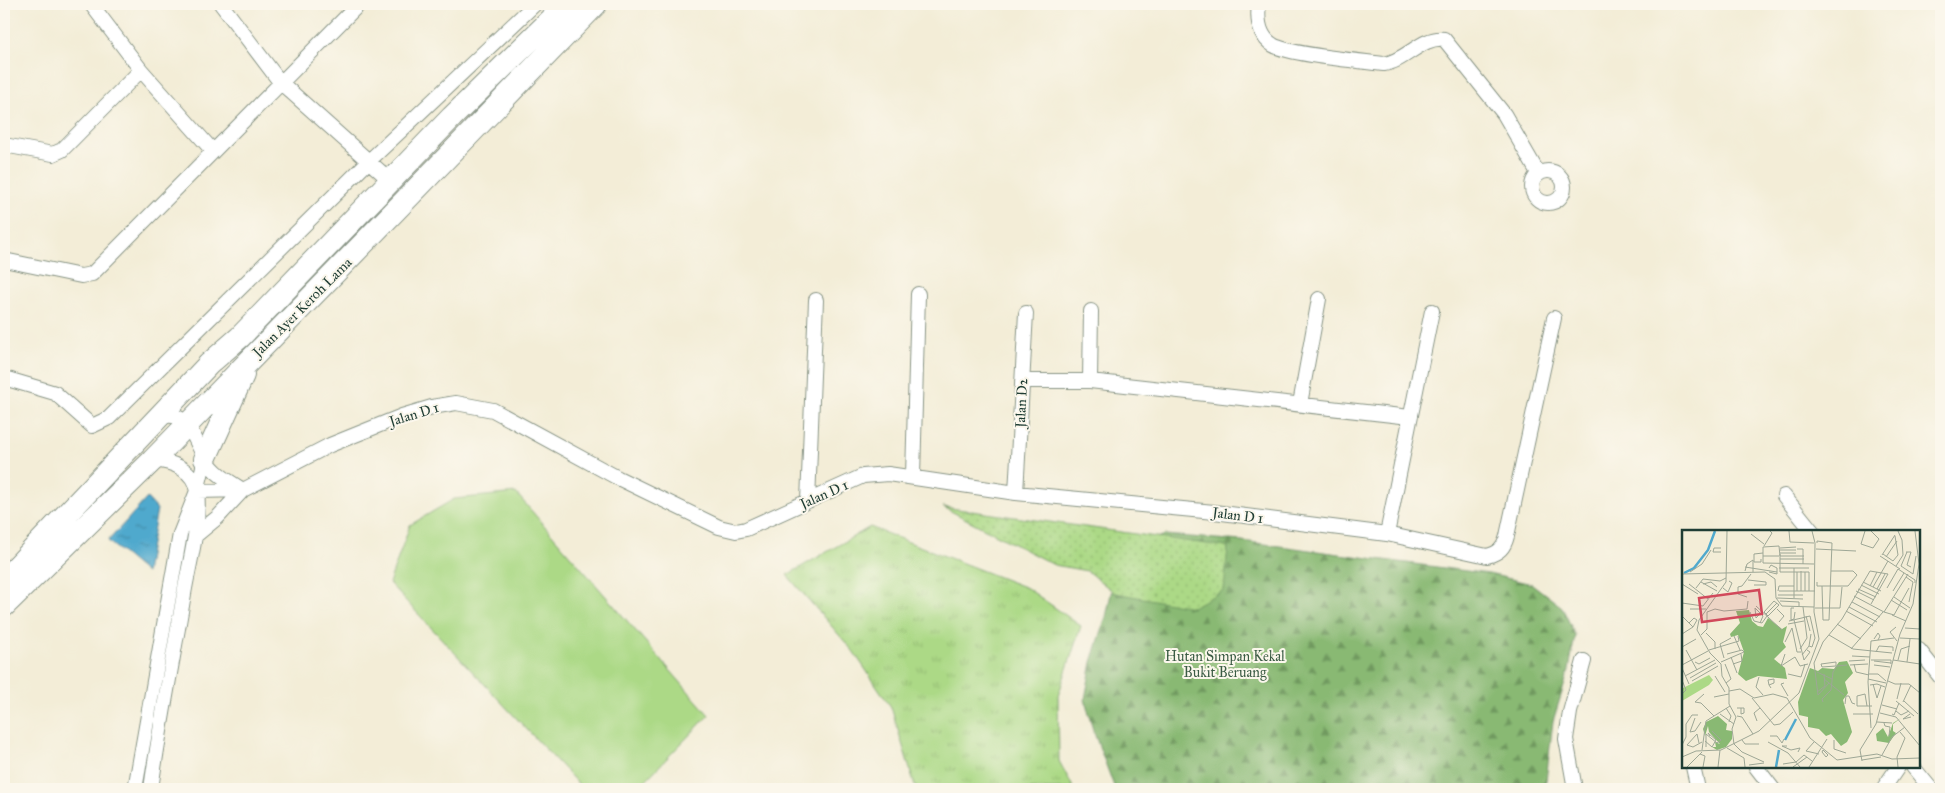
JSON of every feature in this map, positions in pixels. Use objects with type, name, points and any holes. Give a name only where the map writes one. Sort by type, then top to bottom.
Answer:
[{"type":"main road","name":"Jalan Ayer Keroh Lama","points":[[4,580],[209,364],[240,337],[392,182],[452,117],[567,4]]},
{"type":"main road","name":"Jalan Ayer Keroh Lama","points":[[4,606],[152,461],[353,257],[460,143],[596,4]]},
{"type":"main road","points":[[353,257],[356,242],[387,209],[391,198],[392,182],[410,183],[437,157],[460,143]]},
{"type":"main road","points":[[205,459],[250,360]]},
{"type":"street","points":[[90,4],[141,70],[212,150]]},
{"type":"street","points":[[222,4],[280,82],[370,160],[392,182]]},
{"type":"street","points":[[4,260],[80,276],[92,274],[212,150],[359,4]]},
{"type":"street","points":[[4,378],[54,393],[92,426],[109,418],[370,160],[534,4]]},
{"type":"street","points":[[1259,4],[1260,29],[1273,45],[1296,52],[1384,64],[1393,63],[1429,40],[1444,39],[1504,114],[1538,173]]},
{"type":"street","points":[[4,145],[53,154],[62,150],[141,70]]},
{"type":"street","points":[[913,476],[918,294]]},
{"type":"street","points":[[1300,404],[1319,299]]},
{"type":"street","points":[[808,501],[816,300]]},
{"type":"street","points":[[1090,381],[1091,311]]},
{"type":"street","points":[[1387,534],[1432,311]]},
{"type":"street","name":"Jalan D2","points":[[1016,493],[1026,312]]},
{"type":"street","name":"Jalan D 1","points":[[197,491],[243,490],[330,445],[432,406],[456,403],[494,410],[618,478],[727,530],[746,529],[863,476],[888,474],[913,476],[1016,493],[1214,512],[1387,534],[1487,556],[1497,554],[1504,546],[1507,536],[1554,318]]},
{"type":"street","points":[[1022,381],[1090,381],[1410,418]]},
{"type":"street","points":[[159,418],[168,414],[177,417],[187,424],[205,459],[221,478],[243,490],[218,517],[194,536]]},
{"type":"street","points":[[135,789],[180,534],[197,491],[205,459]]},
{"type":"street","points":[[151,789],[194,536],[197,491],[193,481],[176,464],[165,460],[152,461]]},
{"type":"street","points":[[1784,496],[1811,530]]},
{"type":"street","points":[[1920,651],[1941,678]]},
{"type":"street","points":[[1575,789],[1566,738],[1570,712],[1584,661]]},
{"type":"street","points":[[1693,768],[1698,789]]},
{"type":"street","points":[[1757,768],[1773,789]]},
{"type":"street","points":[[1883,789],[1897,768]]},
{"type":"street","points":[[1914,768],[1931,789]]},
{"type":"green space","points":[[516,493],[709,715],[637,789],[583,789],[389,583],[410,525],[454,499]]},
{"type":"green space","points":[[943,507],[1228,547],[1224,590],[1192,607],[1115,593],[1087,571],[1054,565]]},
{"type":"green space","points":[[870,527],[1027,588],[1081,626],[1058,696],[1059,761],[1074,789],[916,789],[891,707],[853,651],[787,575]]},
{"type":"green space","name":"Hutan Simpan Kekal Bukit Beruang","points":[[1165,535],[1242,541],[1489,574],[1532,584],[1562,607],[1575,635],[1569,670],[1553,721],[1545,789],[1115,789],[1093,730],[1085,699],[1092,662],[1106,617],[1116,570],[1132,548]]},
{"type":"water","points":[[147,498],[157,509],[146,573],[108,541]]}]
